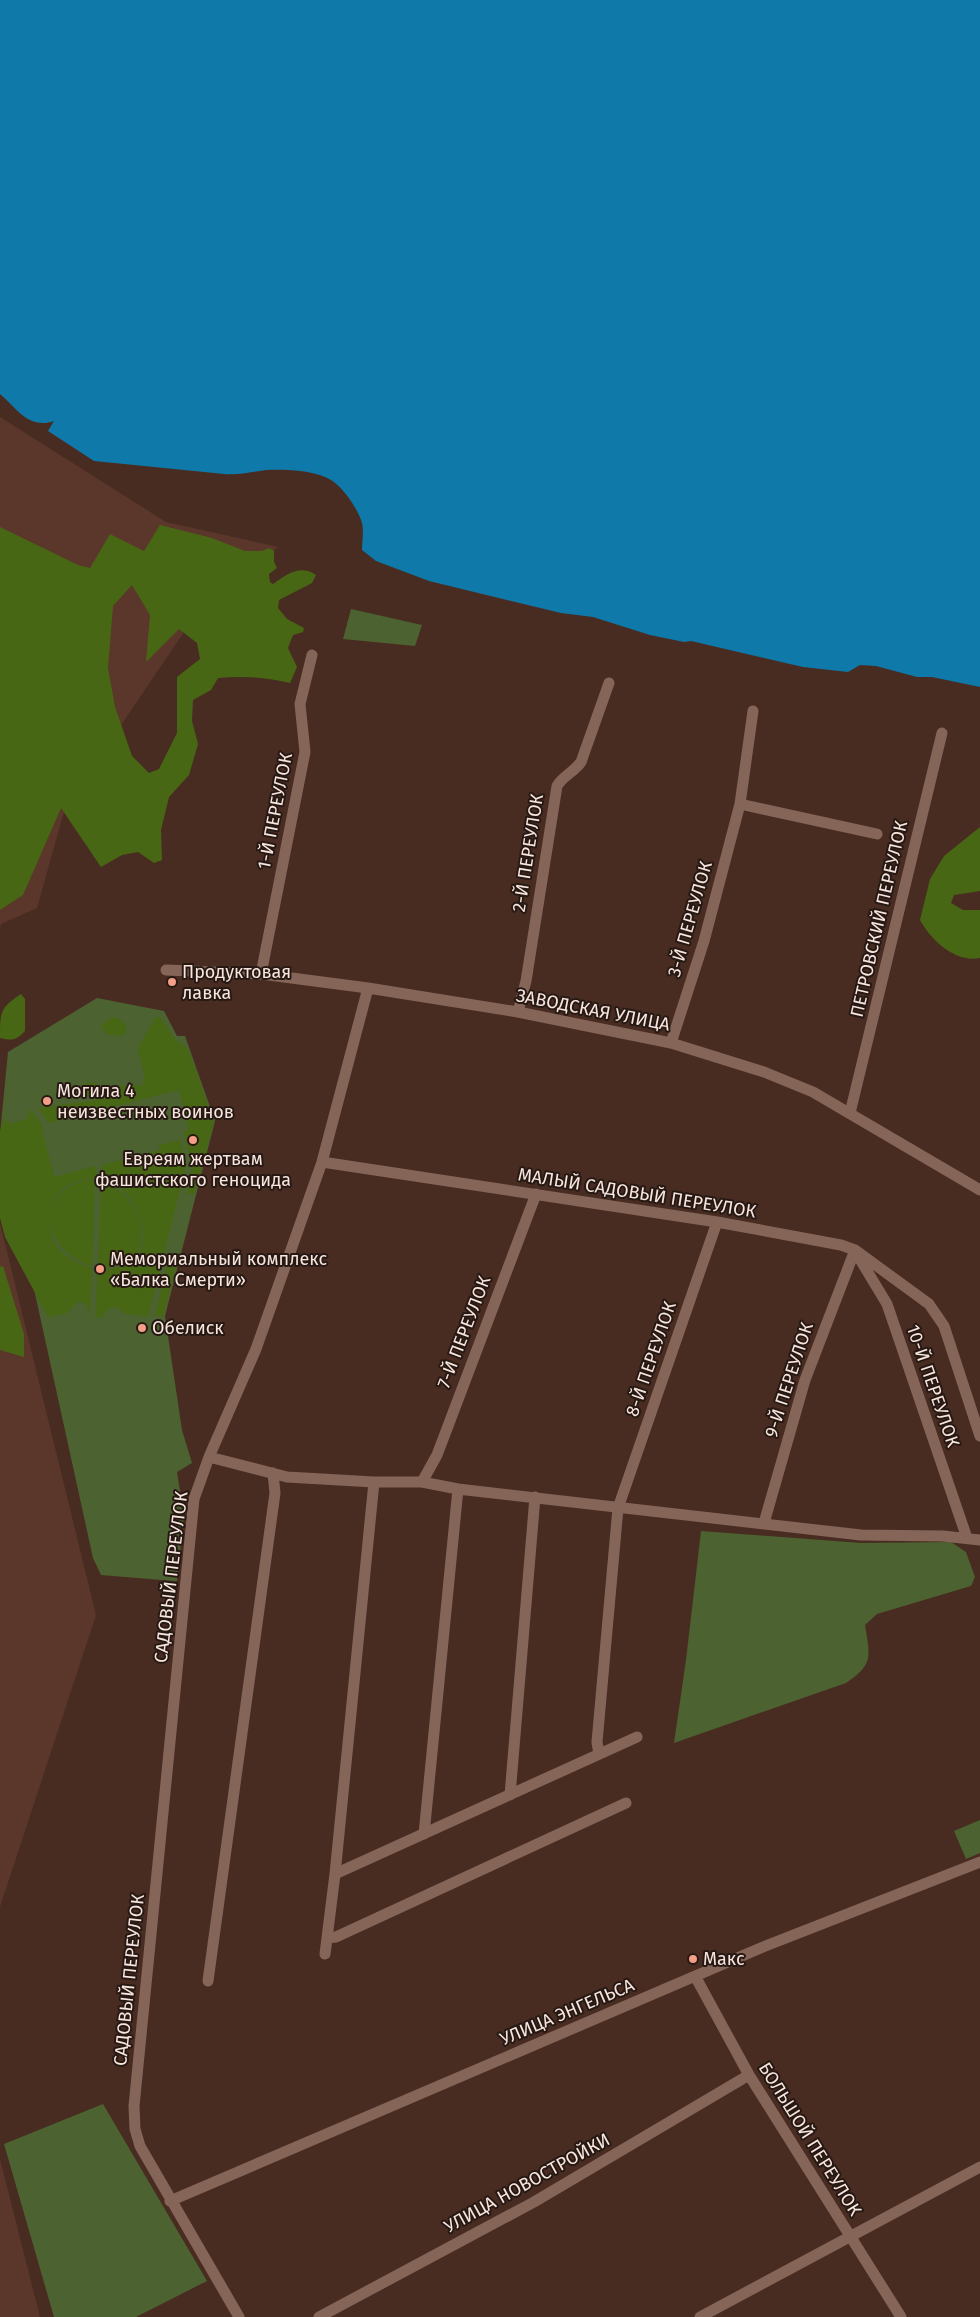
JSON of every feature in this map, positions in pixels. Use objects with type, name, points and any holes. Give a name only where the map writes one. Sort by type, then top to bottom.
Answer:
[{"type":"street","name":"1-Й ПЕРЕУЛОК","points":[[262,974],[305,752],[300,704],[312,655]]},
{"type":"street","name":"2-Й ПЕРЕУЛОК","points":[[518,1012],[526,981],[557,786],[561,780],[576,770],[581,762],[609,683]]},
{"type":"street","name":"3-Й ПЕРЕУЛОК","points":[[671,1043],[704,941],[740,804],[752,711]]},
{"type":"street","name":"ПЕТРОВСКИЙ ПЕРЕУЛОК","points":[[850,1113],[942,733]]},
{"type":"street","points":[[740,804],[877,834]]},
{"type":"street","name":"ЗАВОДСКАЯ УЛИЦА","points":[[166,970],[262,974],[368,988],[518,1012],[671,1043],[788,1080],[850,1113],[980,1190]]},
{"type":"street","name":"САДОВЫЙ ПЕРЕУЛОК","points":[[239,2317],[170,2201],[136,2136],[134,2106],[194,1499],[209,1457],[256,1349],[322,1162],[368,988]]},
{"type":"street","name":"МАЛЫЙ САДОВЫЙ ПЕРЕУЛОК","points":[[322,1162],[717,1222],[841,1244],[854,1250],[929,1304],[944,1326],[980,1436]]},
{"type":"street","name":"7-Й ПЕРЕУЛОК","points":[[422,1482],[437,1455],[536,1194]]},
{"type":"street","name":"8-Й ПЕРЕУЛОК","points":[[599,1754],[597,1742],[618,1508],[717,1222]]},
{"type":"street","name":"9-Й ПЕРЕУЛОК","points":[[764,1523],[805,1380],[854,1250]]},
{"type":"street","name":"10-Й ПЕРЕУЛОК","points":[[854,1250],[887,1304],[967,1538]]},
{"type":"street","points":[[209,1457],[287,1476],[374,1482],[422,1482],[458,1489],[861,1535],[980,1540]]},
{"type":"street","points":[[208,1981],[275,1493],[273,1473]]},
{"type":"street","points":[[324,1954],[335,1874],[374,1482]]},
{"type":"street","points":[[424,1834],[458,1489]]},
{"type":"street","points":[[510,1795],[535,1497]]},
{"type":"street","points":[[335,1874],[637,1737]]},
{"type":"street","points":[[327,1938],[336,1937],[626,1802]]},
{"type":"street","name":"УЛИЦА ЭНГЕЛЬСА","points":[[170,2201],[763,1947],[980,1862]]},
{"type":"street","name":"БОЛЬШОЙ ПЕРЕУЛОК","points":[[695,1976],[749,2075],[901,2317]]},
{"type":"street","name":"УЛИЦА НОВОСТРОЙКИ","points":[[319,2317],[534,2202],[749,2075]]},
{"type":"street","points":[[700,2317],[980,2167]]},
{"type":"shaded area","points":[[0,417],[166,522],[278,547],[184,632],[65,808],[37,908],[1,924],[0,929]]},
{"type":"shaded area","points":[[0,1223],[96,1615],[0,1907]]},
{"type":"shaded area","points":[[0,2159],[40,2317],[0,2317]]},
{"type":"green space","points":[[160,525],[212,538],[245,551],[262,551],[269,548],[274,551],[274,562],[277,568],[269,574],[270,582],[273,584],[299,570],[316,575],[312,583],[279,600],[278,608],[287,619],[304,628],[303,632],[293,635],[288,648],[297,667],[290,683],[272,679],[218,678],[211,690],[193,700],[192,721],[198,744],[189,775],[169,797],[161,830],[162,860],[154,863],[138,852],[122,855],[101,867],[61,808],[23,895],[0,910],[0,527],[78,565],[90,568],[110,534],[144,551]],"holes":[[[132,585],[150,615],[146,662],[179,629],[197,643],[200,659],[177,677],[177,733],[159,769],[149,773],[132,756],[115,707],[108,668],[113,606]]]},
{"type":"green space","points":[[351,609],[422,625],[415,646],[343,639]]},
{"type":"green space","points":[[980,827],[980,891],[954,895],[951,903],[963,910],[980,910],[980,958],[971,959],[953,953],[937,942],[920,920],[930,879],[944,856]]},
{"type":"green space","points":[[21,994],[25,999],[25,1031],[14,1039],[0,1038],[0,1022],[3,1011],[9,1003]]},
{"type":"green space","name":"Мемориальный комплекс «Балка Смерти»","points":[[97,998],[164,1011],[177,1036],[185,1036],[215,1121],[165,1316],[182,1430],[192,1463],[177,1472],[184,1516],[177,1581],[101,1575],[93,1558],[0,1134],[8,1052]]},
{"type":"green space","points":[[113,1017],[121,1020],[127,1028],[125,1034],[116,1036],[106,1034],[101,1025]]},
{"type":"green space","points":[[160,1017],[175,1039],[188,1049],[214,1122],[194,1195],[186,1193],[192,1168],[184,1131],[189,1130],[179,1090],[49,1123],[38,1108],[91,1101],[120,1086],[143,1085],[144,1074],[138,1048],[155,1018]]},
{"type":"green space","points":[[90,1082],[95,1084],[97,1089],[95,1094],[90,1096],[85,1094],[83,1089],[85,1084]]},
{"type":"green space","points":[[72,1085],[77,1087],[79,1092],[77,1097],[72,1099],[67,1097],[65,1092],[67,1087]]},
{"type":"green space","points":[[31,1109],[44,1129],[42,1130],[54,1177],[96,1166],[96,1178],[68,1185],[56,1196],[51,1212],[52,1235],[57,1247],[70,1259],[92,1268],[90,1313],[84,1303],[79,1301],[65,1314],[48,1317],[5,1237],[0,1218],[0,1132],[3,1119],[11,1124],[27,1119]]},
{"type":"green space","points":[[180,1140],[186,1166],[148,1317],[125,1314],[116,1307],[108,1309],[102,1317],[95,1318],[98,1269],[115,1268],[128,1264],[137,1256],[142,1246],[143,1235],[136,1208],[125,1192],[101,1178],[102,1165],[160,1150],[159,1145]]},
{"type":"green space","points":[[95,1179],[92,1266],[74,1258],[61,1246],[53,1233],[50,1218],[53,1205],[61,1192],[75,1184]]},
{"type":"green space","points":[[101,1181],[124,1195],[139,1219],[142,1232],[140,1244],[135,1254],[127,1262],[114,1266],[98,1267]]},
{"type":"green space","points":[[170,1255],[178,1257],[163,1317],[155,1315]]},
{"type":"green space","points":[[3,1266],[24,1334],[24,1357],[0,1350],[0,1267]]},
{"type":"green space","points":[[701,1531],[861,1543],[951,1542],[966,1552],[975,1577],[971,1586],[877,1614],[865,1625],[869,1652],[866,1664],[846,1683],[674,1743]]},
{"type":"green space","points":[[980,1820],[980,1853],[966,1859],[954,1831]]},
{"type":"green space","points":[[103,2104],[207,2281],[136,2317],[54,2317],[4,2144]]},
{"type":"water","points":[[0,0],[980,0],[980,687],[932,677],[917,677],[876,666],[860,665],[848,672],[803,667],[691,641],[684,642],[650,635],[593,617],[561,613],[429,581],[376,561],[362,550],[363,526],[350,499],[336,483],[317,474],[290,470],[266,470],[240,474],[224,474],[94,461],[48,431],[54,421],[37,422],[23,416],[0,394]]},
{"type":"place","name":"Продуктовая лавка","points":[[172,982]]},
{"type":"place","name":"Могила 4 неизвестных воинов","points":[[47,1101]]},
{"type":"place","name":"Евреям жертвам фашистского геноцида","points":[[193,1140]]},
{"type":"place","name":"Мемориальный комплекс «Балка Смерти»","points":[[100,1269]]},
{"type":"place","name":"Обелиск","points":[[142,1328]]},
{"type":"place","name":"Макс","points":[[693,1959]]}]
